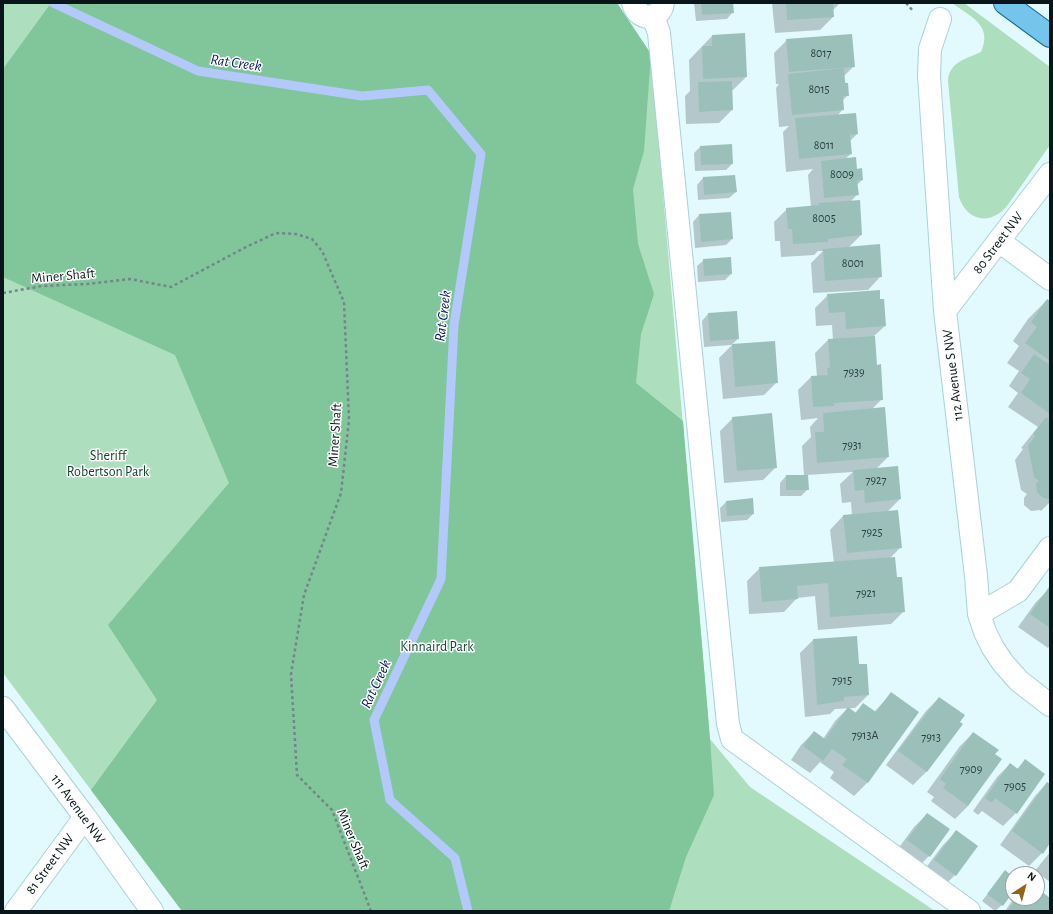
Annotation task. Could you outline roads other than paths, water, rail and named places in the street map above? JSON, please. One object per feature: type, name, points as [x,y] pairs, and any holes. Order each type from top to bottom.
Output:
[{"type":"main road","points":[[1005,3],[1050,36]]},
{"type":"street","points":[[633,3],[635,9],[642,16],[658,10],[659,33],[728,724],[732,739],[969,911]]},
{"type":"street","name":"112 Avenue S NW","points":[[940,19],[930,49],[929,76],[945,311],[976,576],[979,614],[985,632],[1003,663],[1019,681],[1050,705]]},
{"type":"street","name":"80 Street NW","points":[[945,311],[1050,174]]},
{"type":"street","points":[[999,241],[1050,279]]},
{"type":"street","points":[[979,614],[1018,591],[1050,548]]},
{"type":"street","name":"111 Avenue NW","points":[[3,708],[152,911]]},
{"type":"street","name":"81 Street NW","points":[[16,911],[84,817]]},
{"type":"waterway","name":"Rat Creek","points":[[53,3],[198,71],[362,96],[428,90],[481,154],[454,325],[441,579],[374,720],[390,800],[455,858],[468,911]]},
{"type":"park label","name":"Sheriff Robertson Park","points":[[108,464]]},
{"type":"park label","name":"Kinnaird Park","points":[[437,647]]}]
